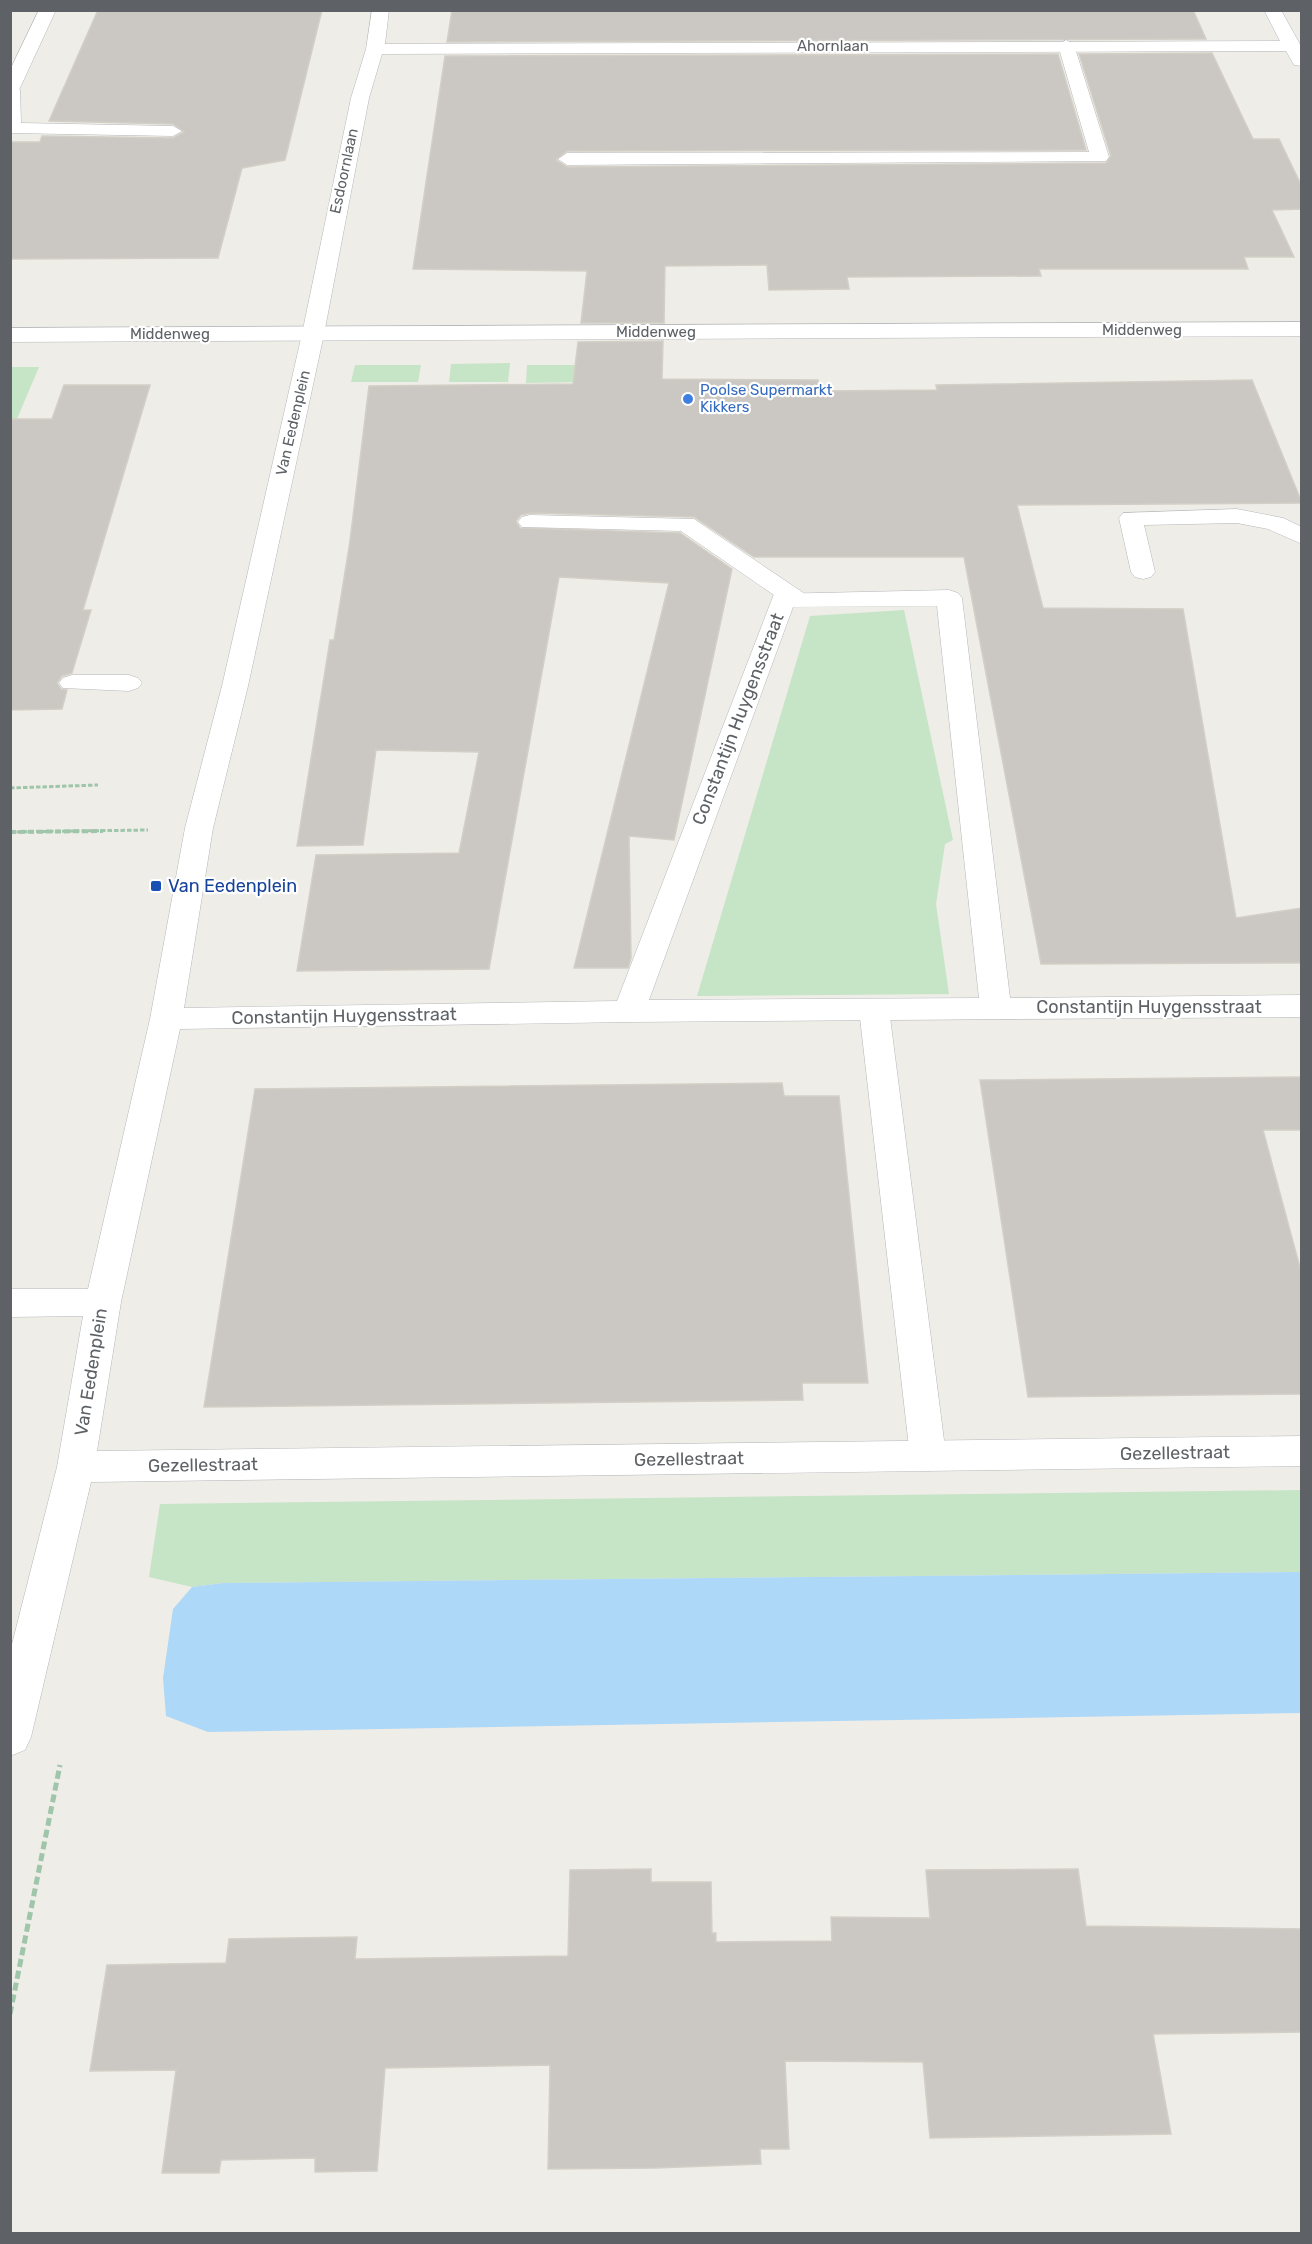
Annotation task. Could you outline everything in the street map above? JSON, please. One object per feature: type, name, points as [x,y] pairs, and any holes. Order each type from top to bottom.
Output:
[{"type":"street","points":[[11,90],[48,10]]},
{"type":"street","name":"Esdoornlaan","points":[[313,333],[315,312],[338,200],[360,98],[375,48],[381,10]]},
{"type":"street","points":[[1272,10],[1302,64]]},
{"type":"street","name":"Ahornlaan","points":[[375,48],[1292,46]]},
{"type":"street","name":"Middenweg","points":[[10,335],[1302,329]]},
{"type":"street","name":"Van Eedenplein","points":[[10,1737],[76,1467],[103,1302],[166,1019],[199,828],[235,686],[313,333]]},
{"type":"street","name":"Constantijn Huygensstraat","points":[[629,1011],[783,599],[949,598],[996,1008]]},
{"type":"street","name":"Constantijn Huygensstraat","points":[[166,1019],[629,1011],[1302,1006]]},
{"type":"street","points":[[10,1303],[103,1302]]},
{"type":"street","name":"Gezellestraat","points":[[76,1467],[1302,1451]]},
{"type":"lane","points":[[567,159],[1100,157],[1066,45]]},
{"type":"lane","points":[[11,90],[12,128],[173,130]]},
{"type":"lane","points":[[1143,572],[1131,518],[1237,516],[1275,523],[1302,537]]},
{"type":"lane","points":[[530,522],[686,524],[796,599]]},
{"type":"lane","points":[[72,683],[129,683]]},
{"type":"lane","points":[[874,1009],[928,1456]]},
{"type":"path","points":[[10,788],[98,785]]},
{"type":"path","points":[[10,832],[199,828]]},
{"type":"green space","points":[[510,363],[508,382],[449,382],[451,364]]},
{"type":"green space","points":[[355,365],[421,365],[418,382],[351,382]]},
{"type":"green space","points":[[527,365],[581,365],[581,382],[526,383]]},
{"type":"green space","points":[[11,367],[39,367],[11,433]]},
{"type":"green space","points":[[904,610],[953,840],[945,844],[936,904],[949,994],[697,996],[810,616]]},
{"type":"green space","points":[[1301,1490],[1301,1572],[223,1583],[192,1587],[149,1577],[160,1504]]},
{"type":"water","points":[[1301,1572],[1301,1713],[208,1732],[166,1716],[163,1678],[173,1609],[192,1587],[223,1583]]},
{"type":"building","points":[[98,10],[322,10],[285,160],[242,168],[218,258],[10,259],[10,142],[40,142],[42,136],[173,138],[184,132],[173,124],[49,121]]},
{"type":"building","points":[[452,10],[1193,10],[1206,39],[447,42]]},
{"type":"building","points":[[1212,53],[1253,139],[1279,139],[1302,187],[1302,209],[1272,210],[1294,257],[1244,257],[1248,269],[1039,269],[1041,276],[847,277],[849,289],[769,290],[767,265],[665,266],[664,323],[581,323],[587,271],[413,269],[445,56],[1058,54],[1086,150],[567,151],[556,160],[567,167],[1106,163],[1111,156],[1079,54]]},
{"type":"building","points":[[663,341],[662,379],[818,380],[820,391],[937,390],[936,385],[1252,380],[1302,503],[1017,505],[1043,608],[1183,609],[1236,918],[1302,908],[1302,963],[1041,964],[964,557],[754,557],[694,517],[530,513],[521,515],[516,521],[520,528],[680,533],[732,569],[674,840],[629,836],[631,958],[628,968],[574,968],[669,583],[559,577],[489,969],[297,971],[316,855],[459,853],[479,752],[376,750],[363,845],[297,846],[330,640],[334,640],[350,541],[369,386],[573,384],[578,342]]},
{"type":"building","points":[[64,385],[150,385],[83,610],[91,610],[72,673],[62,676],[57,683],[61,689],[67,690],[62,709],[10,710],[10,419],[52,419]]},
{"type":"building","points":[[1302,1077],[1302,1130],[1263,1130],[1302,1275],[1302,1394],[1028,1397],[980,1080]]},
{"type":"building","points":[[782,1083],[784,1096],[839,1096],[868,1383],[802,1383],[803,1400],[204,1407],[255,1089]]},
{"type":"building","points":[[651,1869],[651,1882],[711,1882],[712,1933],[716,1933],[716,1942],[832,1941],[831,1917],[930,1918],[926,1870],[1078,1869],[1086,1926],[1302,1929],[1302,2032],[1153,2034],[1171,2134],[930,2138],[923,2062],[785,2061],[789,2149],[760,2149],[761,2164],[655,2168],[548,2169],[550,2065],[385,2068],[377,2171],[315,2172],[315,2158],[221,2160],[219,2173],[162,2173],[176,2070],[90,2071],[107,1965],[226,1963],[229,1939],[357,1937],[355,1959],[568,1956],[570,1870]]},
{"type":"place","name":"Poolse Supermarkt Kikkers","points":[[688,399]]},
{"type":"place","name":"Van Eedenplein","points":[[156,886]]}]
